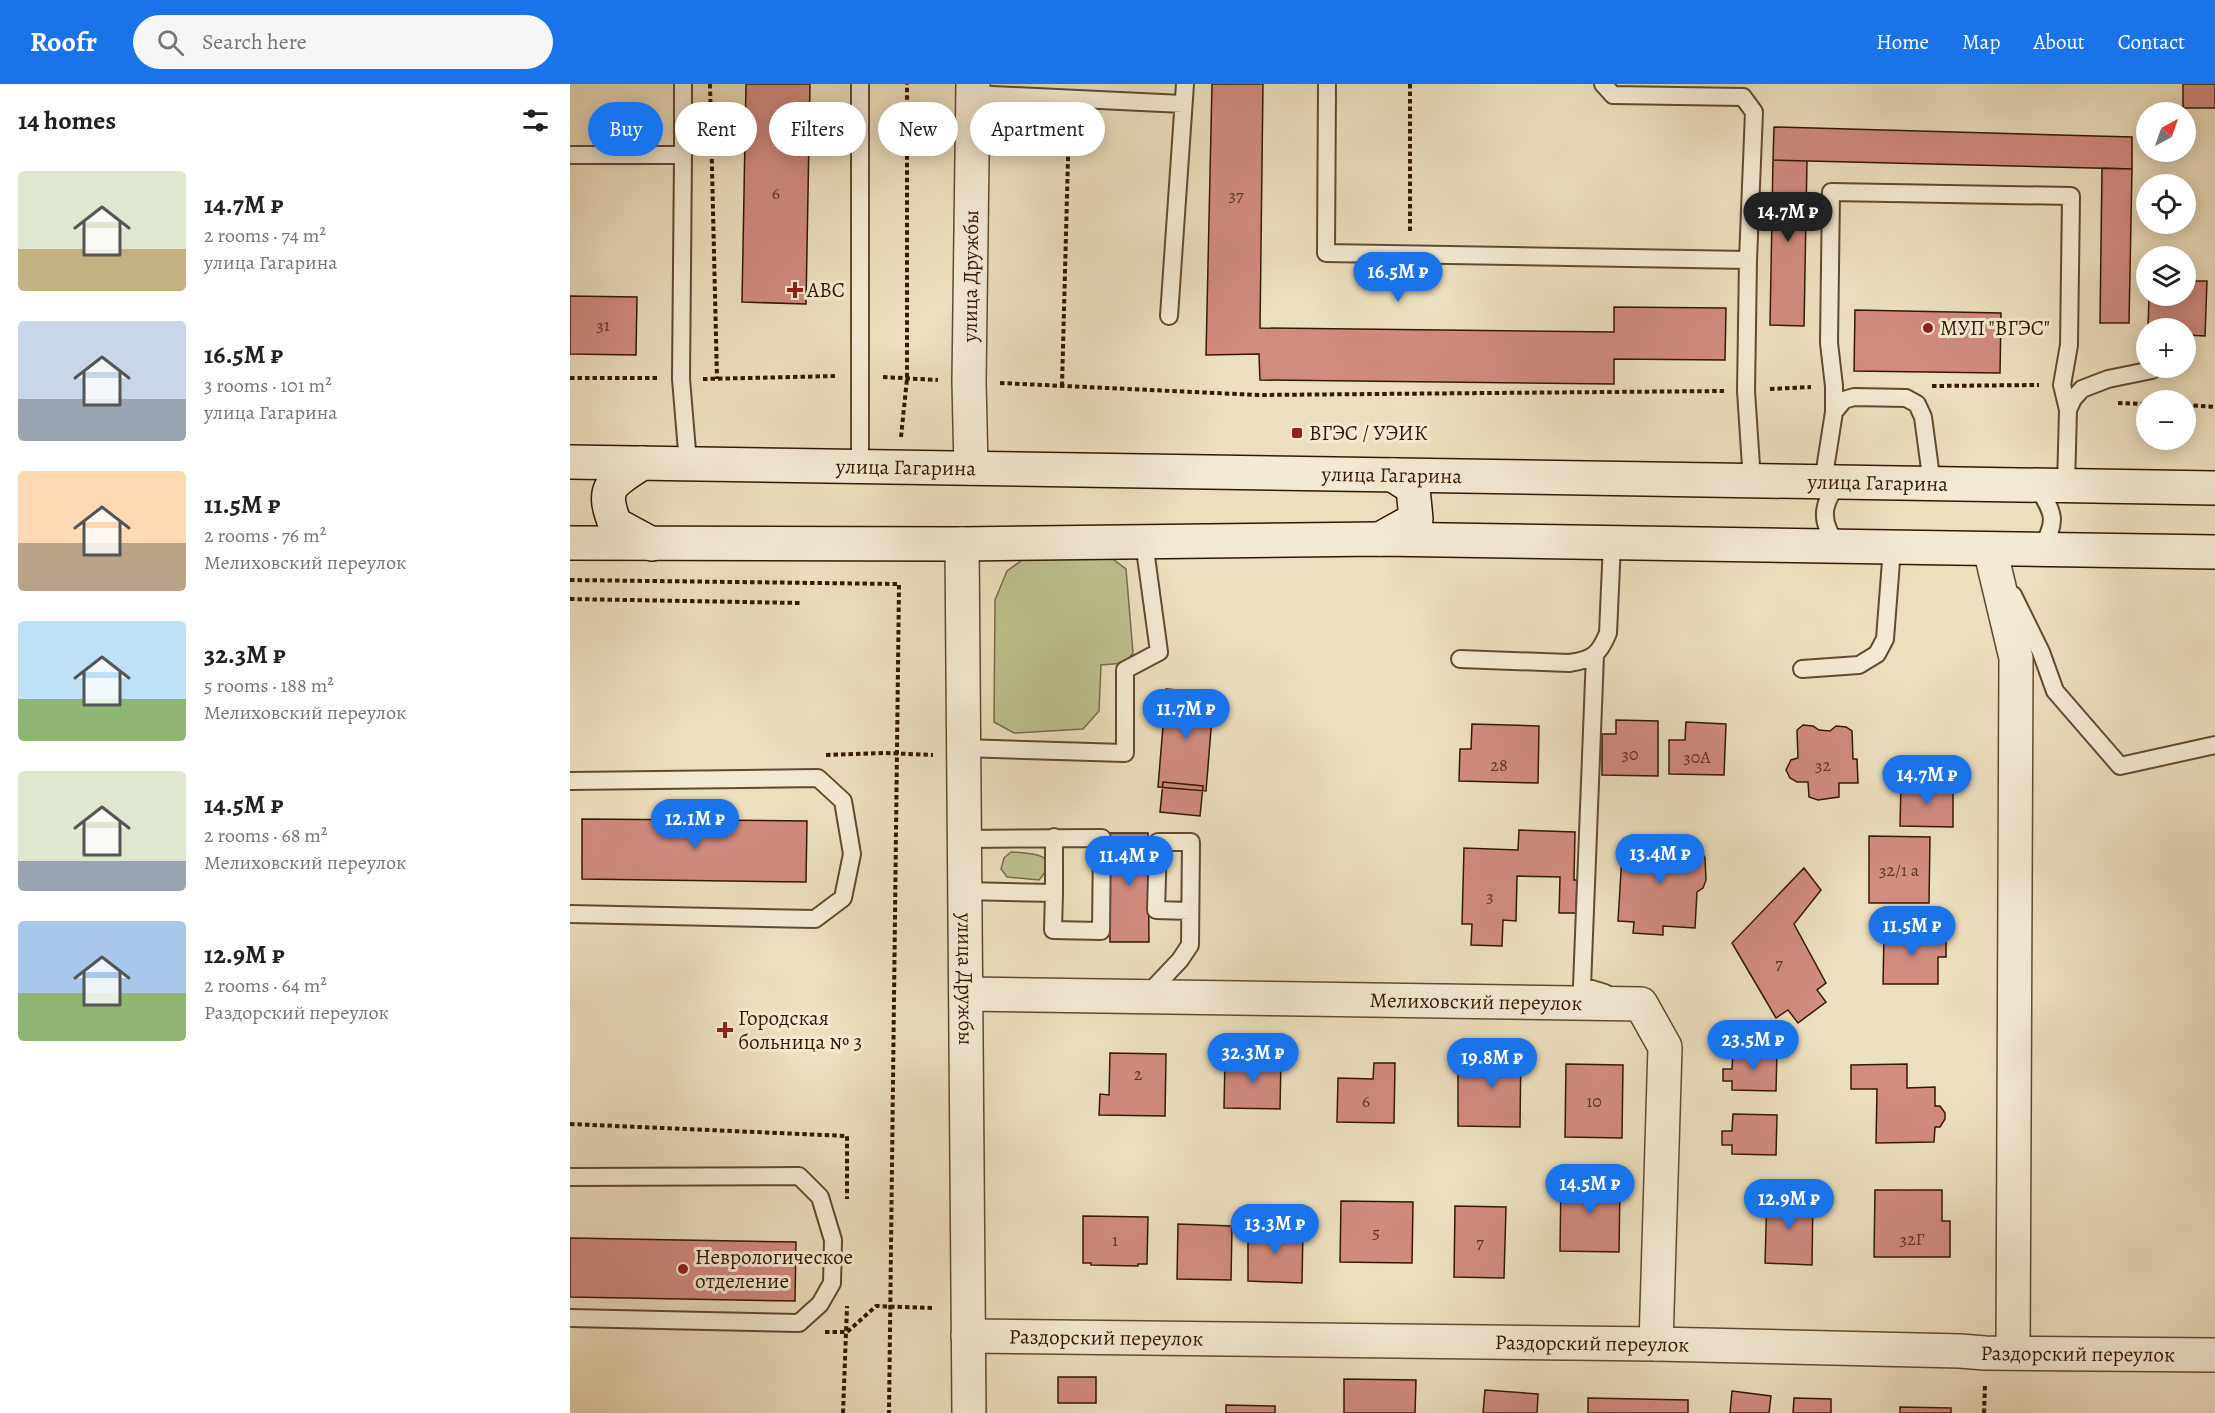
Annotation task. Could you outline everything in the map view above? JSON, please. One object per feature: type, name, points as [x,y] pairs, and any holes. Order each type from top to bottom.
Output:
[{"type":"street","name":"улица Дружбы","points":[[971,468],[969,382],[973,89]]},
{"type":"street","name":"улица Гагарина","points":[[570,462],[2215,488]]},
{"type":"street","points":[[642,463],[614,482],[606,503],[615,524],[653,544]]},
{"type":"street","points":[[1380,539],[1416,519],[1413,488],[1394,475]]},
{"type":"street","points":[[570,543],[962,544],[1380,539],[2215,552]]},
{"type":"street","name":"улица Дружбы","points":[[962,544],[969,1413]]},
{"type":"street","points":[[1990,549],[2016,658],[2013,1353]]},
{"type":"street","name":"Мелиховский переулок","points":[[966,994],[1641,1004]]},
{"type":"street","points":[[1641,1004],[1665,1047],[1656,1344]]},
{"type":"street","name":"Раздорский переулок","points":[[968,1336],[1656,1344],[2013,1353],[2215,1355]]},
{"type":"lane","points":[[683,84],[683,102]]},
{"type":"lane","points":[[860,84],[860,466]]},
{"type":"lane","points":[[1169,316],[1185,84]]},
{"type":"lane","points":[[1328,84],[1326,253],[1748,260]]},
{"type":"lane","points":[[1602,84],[1613,95],[1743,97],[1754,112],[1746,391],[1752,481]]},
{"type":"lane","points":[[973,89],[1069,99],[1184,104]]},
{"type":"lane","points":[[570,155],[675,155]]},
{"type":"lane","points":[[683,156],[681,379],[688,463]]},
{"type":"lane","points":[[1839,546],[1828,531],[1824,514],[1832,482],[1834,386],[1829,343],[1831,192],[2072,196],[2069,345],[2062,385],[2068,410]]},
{"type":"lane","points":[[2041,549],[2052,531],[2051,486],[2068,410],[2073,399],[2082,389],[2108,379],[2136,373]]},
{"type":"lane","points":[[1833,412],[1844,400],[1854,397],[1906,398],[1917,404],[1923,417],[1932,484]]},
{"type":"lane","points":[[963,752],[1125,753],[1125,670],[1159,652],[1144,542]]},
{"type":"lane","points":[[1460,659],[1569,663],[1585,661],[1595,655],[1604,644],[1608,633],[1612,543]]},
{"type":"lane","points":[[1802,669],[1859,664],[1877,654],[1886,639],[1892,548]]},
{"type":"lane","points":[[1990,549],[2041,652],[2055,691],[2120,766],[2215,745]]},
{"type":"lane","points":[[1595,655],[1582,986],[1641,1004]]},
{"type":"lane","points":[[570,781],[818,778],[843,801],[852,854],[843,898],[815,919],[570,914]]},
{"type":"lane","points":[[964,839],[1054,837],[1102,838],[1101,931],[1053,930],[1054,837]]},
{"type":"lane","points":[[964,891],[1054,892]]},
{"type":"lane","points":[[1146,997],[1180,960],[1190,945],[1190,911]]},
{"type":"lane","points":[[570,1177],[799,1176],[820,1197],[832,1240],[832,1283],[820,1304],[799,1323],[570,1318]]},
{"type":"path","points":[[710,84],[717,378]]},
{"type":"path","points":[[907,84],[907,379]]},
{"type":"path","points":[[1410,84],[1410,254]]},
{"type":"path","points":[[1062,386],[1069,99]]},
{"type":"path","points":[[570,378],[860,376],[1258,395],[1746,391],[1834,386]]},
{"type":"path","points":[[1925,386],[2062,385]]},
{"type":"path","points":[[2082,389],[2115,403],[2136,404]]},
{"type":"path","points":[[2196,406],[2215,407]]},
{"type":"path","points":[[570,599],[800,603]]},
{"type":"path","points":[[885,753],[963,752]]},
{"type":"path","points":[[876,1306],[933,1308]]},
{"type":"green space","points":[[1106,554],[1126,569],[1133,653],[1125,663],[1101,665],[1099,711],[1083,729],[1014,733],[994,722],[995,600],[1007,571],[1029,555]]},
{"type":"green space","points":[[1011,852],[1035,854],[1046,860],[1045,871],[1039,880],[1007,877],[1001,869],[1004,858]]},
{"type":"building","points":[[746,84],[810,84],[810,102],[769,102],[769,156],[809,156],[806,304],[742,302],[745,156],[757,156],[757,102],[746,102]]},
{"type":"building","points":[[1212,84],[1263,84],[1260,328],[1614,332],[1614,307],[1726,308],[1725,360],[1614,359],[1614,384],[1260,380],[1259,354],[1206,355]]},
{"type":"building","points":[[2183,84],[2215,84],[2215,108],[2196,108],[2196,102],[2183,102]]},
{"type":"building","points":[[1774,127],[2132,137],[2132,169],[1773,160]]},
{"type":"building","points":[[1773,160],[1807,161],[1804,326],[1770,325]]},
{"type":"building","points":[[2102,168],[2132,169],[2129,323],[2100,323]]},
{"type":"building","points":[[2196,281],[2207,281],[2205,336],[2196,336],[2196,318],[2148,318],[2149,306],[2196,306]]},
{"type":"building","points":[[570,296],[637,297],[636,355],[570,354]]},
{"type":"building","name":"МУП \"ВГЭС\"","points":[[1855,310],[2001,313],[2000,373],[1854,371]]},
{"type":"building","points":[[1166,689],[1214,693],[1206,791],[1158,787]]},
{"type":"building","points":[[1616,720],[1658,721],[1658,776],[1602,775],[1602,734],[1616,734]]},
{"type":"building","points":[[1686,722],[1726,724],[1724,775],[1669,774],[1669,740],[1685,740]]},
{"type":"building","points":[[1472,724],[1539,726],[1538,783],[1459,781],[1460,749],[1471,749]]},
{"type":"building","points":[[1803,725],[1830,731],[1836,726],[1846,727],[1852,731],[1853,759],[1857,759],[1858,783],[1839,783],[1839,797],[1818,800],[1809,797],[1808,782],[1797,782],[1790,778],[1786,770],[1791,760],[1798,758],[1797,730]]},
{"type":"building","points":[[1163,782],[1203,786],[1200,816],[1160,812]]},
{"type":"building","points":[[1901,784],[1953,785],[1953,827],[1900,826]]},
{"type":"building","points":[[582,819],[807,821],[806,882],[582,879]]},
{"type":"building","points":[[1519,830],[1575,832],[1576,913],[1559,913],[1560,877],[1517,876],[1516,921],[1503,920],[1502,946],[1471,945],[1472,924],[1462,924],[1464,848],[1518,850]]},
{"type":"building","points":[[1109,833],[1148,833],[1149,942],[1110,942]]},
{"type":"building","points":[[1869,836],[1930,837],[1929,903],[1869,903]]},
{"type":"building","points":[[1623,839],[1694,843],[1701,850],[1705,858],[1706,880],[1703,888],[1697,892],[1695,928],[1663,926],[1663,935],[1633,933],[1634,922],[1618,921]]},
{"type":"building","points":[[1804,868],[1821,890],[1794,924],[1826,983],[1817,990],[1826,1002],[1798,1023],[1788,1010],[1776,1018],[1732,943]]},
{"type":"building","points":[[1890,929],[1923,929],[1923,935],[1946,935],[1946,957],[1938,957],[1938,984],[1883,984],[1884,934],[1889,934]]},
{"type":"building","points":[[1487,1042],[1521,1043],[1520,1127],[1458,1126],[1458,1067],[1487,1068]]},
{"type":"building","points":[[1733,1051],[1777,1051],[1776,1091],[1732,1090],[1732,1081],[1723,1081],[1723,1069],[1732,1069]]},
{"type":"building","points":[[1110,1053],[1166,1054],[1165,1116],[1099,1115],[1100,1094],[1109,1095]]},
{"type":"building","points":[[1225,1058],[1281,1059],[1280,1109],[1224,1108]]},
{"type":"building","points":[[1374,1063],[1395,1063],[1394,1123],[1337,1122],[1338,1078],[1373,1079]]},
{"type":"building","points":[[1566,1064],[1623,1065],[1622,1138],[1565,1137]]},
{"type":"building","points":[[1907,1064],[1907,1088],[1935,1087],[1935,1106],[1940,1106],[1945,1113],[1945,1119],[1940,1127],[1935,1127],[1934,1142],[1876,1143],[1877,1089],[1851,1089],[1851,1065]]},
{"type":"building","points":[[1733,1114],[1777,1115],[1776,1155],[1732,1154],[1732,1145],[1722,1145],[1722,1131],[1732,1131]]},
{"type":"building","points":[[1561,1178],[1620,1179],[1619,1252],[1560,1251]]},
{"type":"building","points":[[1875,1190],[1942,1190],[1942,1221],[1950,1221],[1950,1257],[1874,1257]]},
{"type":"building","points":[[1767,1194],[1813,1196],[1812,1265],[1765,1263]]},
{"type":"building","points":[[1341,1201],[1413,1202],[1412,1263],[1340,1262]]},
{"type":"building","points":[[1455,1206],[1506,1207],[1504,1278],[1454,1277]]},
{"type":"building","points":[[1083,1216],[1148,1217],[1147,1264],[1138,1264],[1138,1266],[1083,1263]]},
{"type":"building","points":[[1178,1224],[1232,1226],[1231,1280],[1177,1279]]},
{"type":"building","points":[[1248,1228],[1303,1228],[1302,1283],[1248,1281]]},
{"type":"building","name":"Неврологическое отделение","points":[[570,1238],[796,1242],[795,1301],[570,1297]]},
{"type":"building","points":[[1058,1377],[1096,1377],[1096,1403],[1058,1403]]},
{"type":"building","points":[[1344,1379],[1416,1380],[1415,1413],[1344,1413]]},
{"type":"building","points":[[1485,1390],[1538,1394],[1537,1413],[1483,1413]]},
{"type":"building","points":[[1732,1391],[1771,1396],[1769,1413],[1730,1413]]},
{"type":"building","points":[[1588,1398],[1688,1400],[1688,1413],[1588,1413]]},
{"type":"building","points":[[1794,1398],[1831,1399],[1831,1413],[1793,1413]]},
{"type":"building","points":[[1226,1405],[1275,1406],[1275,1413],[1226,1413]]},
{"type":"building","points":[[1900,1407],[1951,1408],[1951,1413],[1900,1413]]},
{"type":"place","name":"ABC","points":[[795,290]]},
{"type":"place","name":"МУП \"ВГЭС\"","points":[[1928,328]]},
{"type":"place","name":"ВГЭС / УЭИК","points":[[1297,433]]},
{"type":"place","name":"Городская больница № 3","points":[[725,1030]]},
{"type":"place","name":"Неврологическое отделение","points":[[683,1269]]}]
